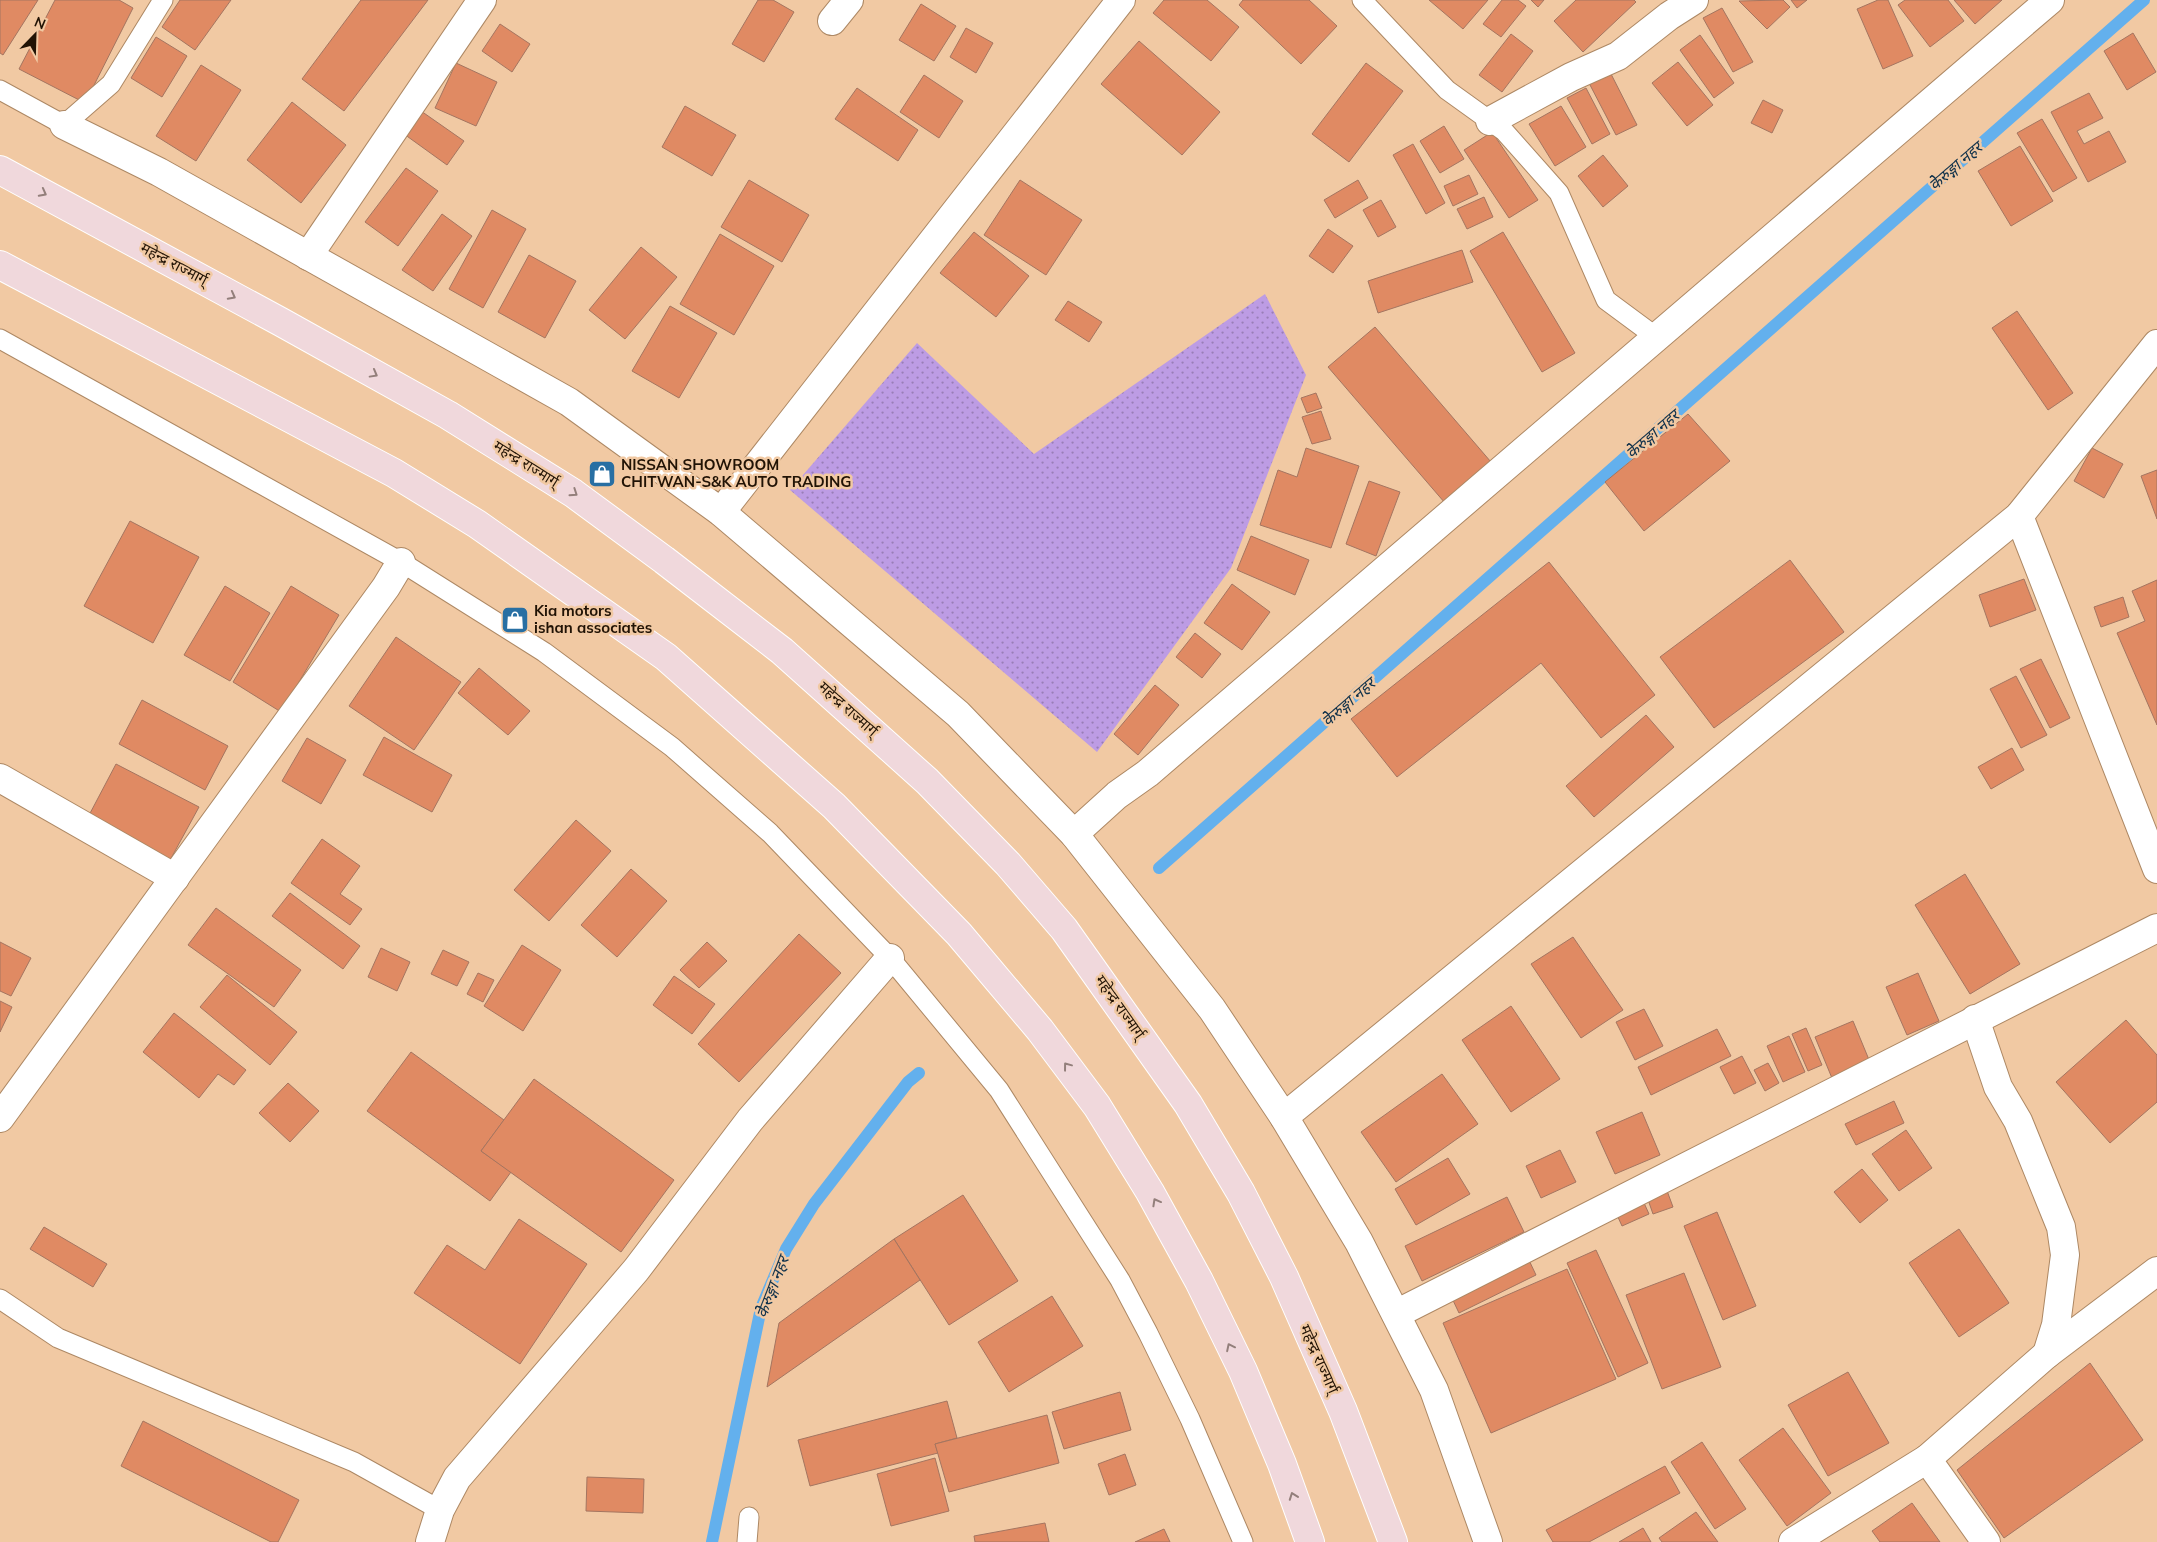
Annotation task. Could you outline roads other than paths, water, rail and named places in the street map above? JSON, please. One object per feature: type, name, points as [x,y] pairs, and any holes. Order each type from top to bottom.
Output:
[{"type":"highway","name":"महेन्द्र राज्मार्ग्","points":[[0,170],[440,410],[573,493],[782,651],[927,781],[1008,864],[1064,929],[1188,1104],[1241,1193],[1284,1277],[1343,1411],[1393,1542]]},
{"type":"highway","points":[[0,265],[394,473],[477,524],[666,657],[834,806],[959,934],[1040,1030],[1097,1106],[1150,1192],[1203,1290],[1282,1464],[1310,1542]]},
{"type":"street","points":[[308,256],[482,0]]},
{"type":"street","points":[[832,21],[848,0]]},
{"type":"street","points":[[721,512],[1120,0]]},
{"type":"street","points":[[1490,121],[1563,81],[1618,56],[1669,16],[1694,0]]},
{"type":"street","points":[[1074,834],[1117,795],[1148,773],[2050,0]]},
{"type":"street","points":[[64,125],[159,172],[570,402],[721,512],[958,714],[1074,834],[1212,1009],[1284,1116],[1359,1242],[1434,1390],[1488,1542]]},
{"type":"street","points":[[1284,1116],[2018,516],[2157,344]]},
{"type":"street","points":[[2018,516],[2157,869]]},
{"type":"street","points":[[0,1118],[386,587],[401,562]]},
{"type":"street","points":[[0,778],[175,878]]},
{"type":"street","points":[[1396,1314],[2157,928]]},
{"type":"street","points":[[430,1542],[440,1510],[457,1478],[636,1270],[750,1120],[890,958]]},
{"type":"street","points":[[1975,1019],[1998,1087],[2018,1121],[2061,1227],[2065,1255],[2056,1326],[2047,1354]]},
{"type":"street","points":[[1793,1542],[1927,1459],[2047,1354],[2157,1271]]},
{"type":"street","points":[[1927,1459],[1986,1542]]},
{"type":"lane","points":[[0,90],[64,125],[111,84],[163,0]]},
{"type":"lane","points":[[1362,0],[1447,90],[1504,131],[1559,193],[1606,300],[1656,337]]},
{"type":"lane","points":[[0,339],[401,562],[544,652],[672,748],[770,833],[890,958],[999,1090],[1120,1280],[1190,1419],[1243,1542]]},
{"type":"lane","points":[[0,1299],[58,1338],[354,1462],[440,1510]]},
{"type":"lane","points":[[747,1542],[749,1517]]},
{"type":"waterway","name":"केेरुङ्गा नहर","points":[[1159,868],[2144,0]]},
{"type":"waterway","name":"केेरुङ्गा नहर","points":[[712,1542],[761,1308],[786,1249],[814,1204],[908,1082],[919,1073]]},
{"type":"place","name":"NISSAN SHOWROOM CHITWAN-S&K AUTO TRADING","points":[[602,474]]},
{"type":"place","name":"Kia motors ishan associates","points":[[515,620]]}]
